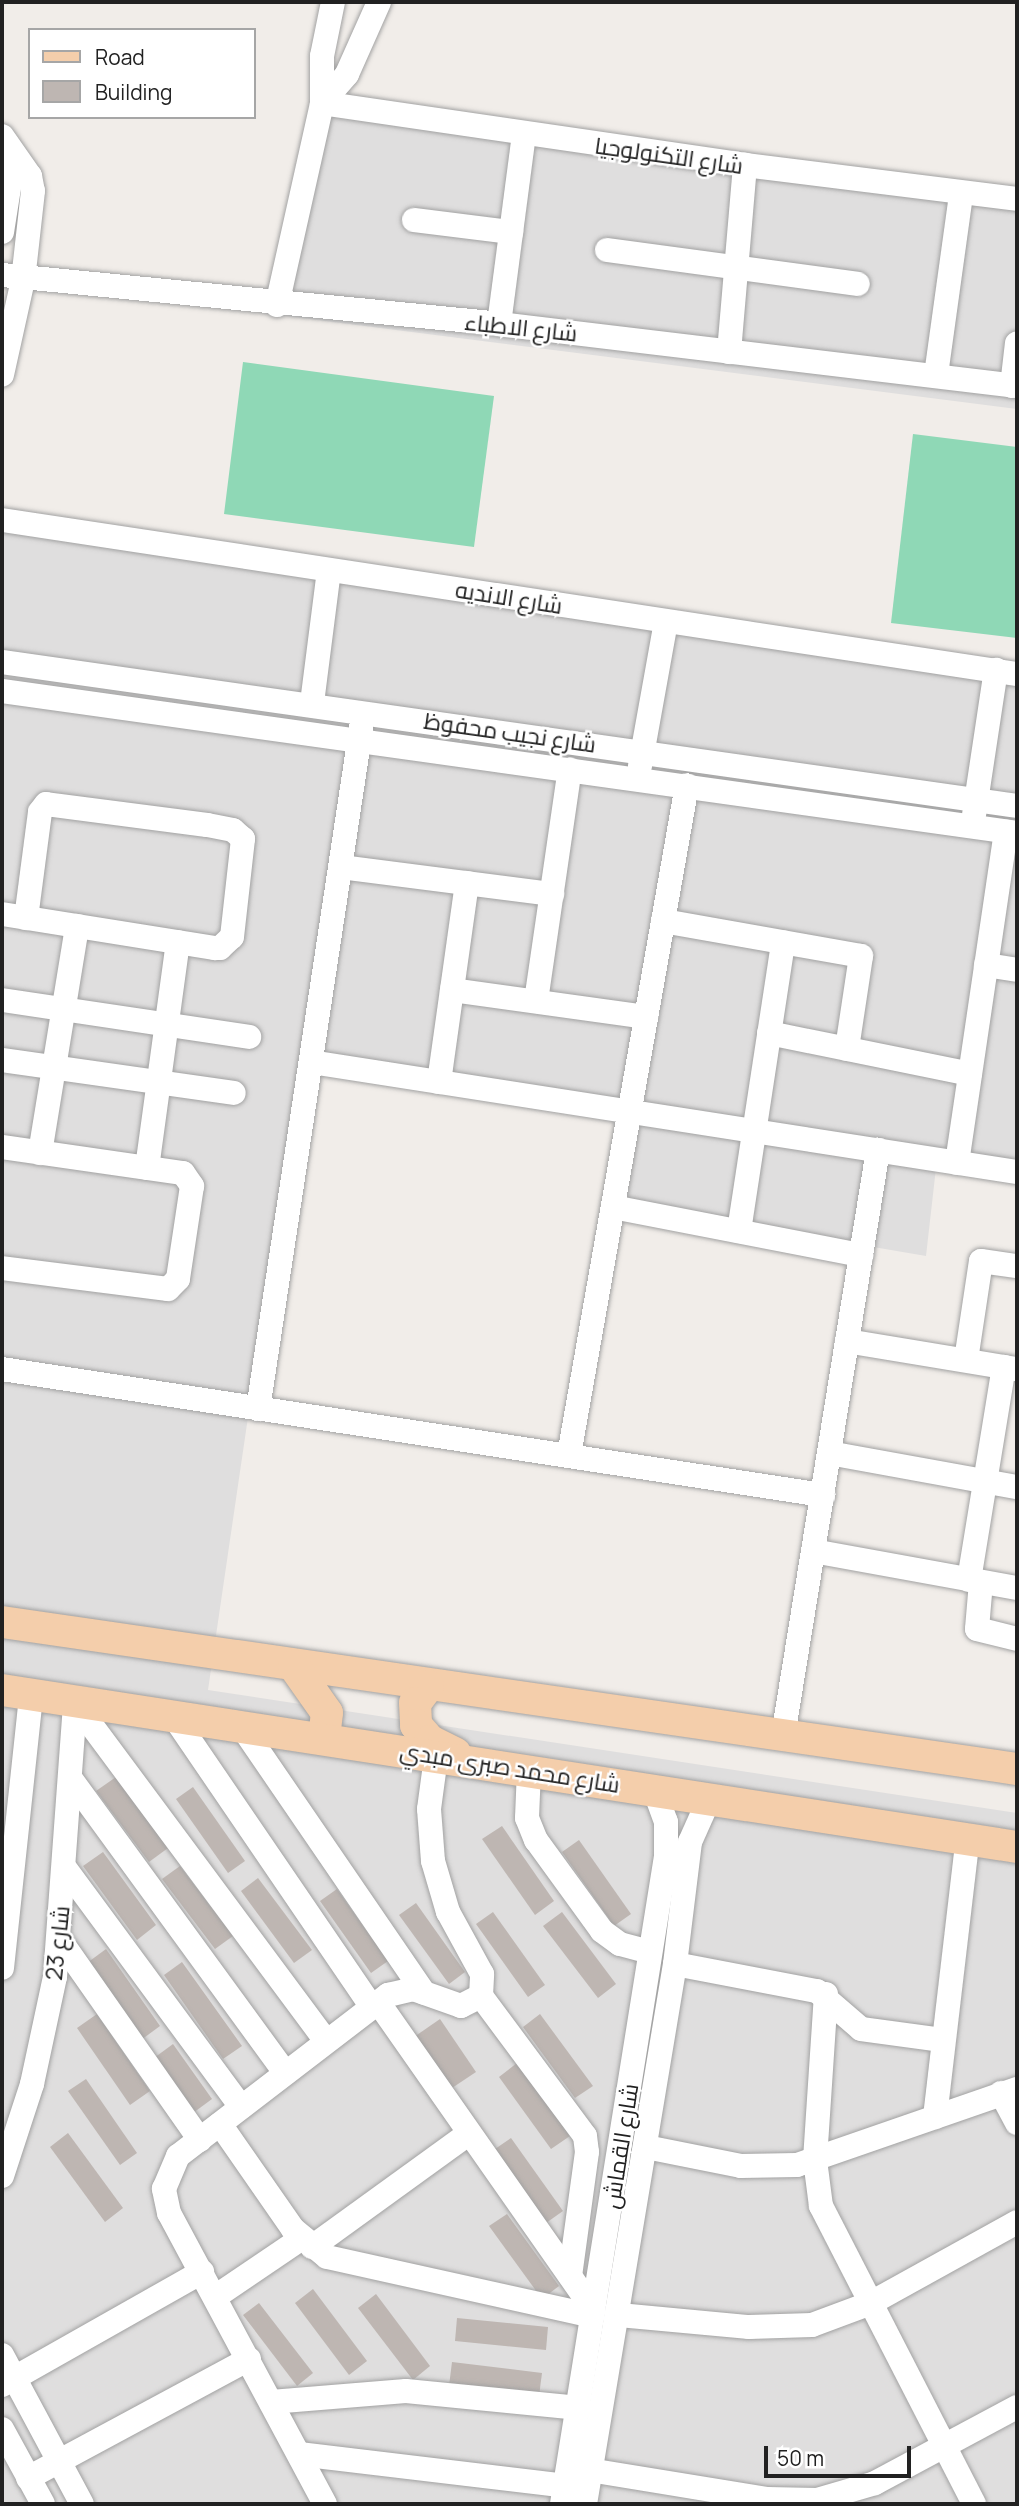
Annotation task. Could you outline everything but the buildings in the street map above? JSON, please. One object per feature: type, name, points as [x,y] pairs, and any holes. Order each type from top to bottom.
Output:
[{"type":"main road","points":[[2,1622],[428,1686],[1017,1769]]},
{"type":"main road","points":[[294,1666],[327,1713],[324,1739]]},
{"type":"main road","points":[[428,1686],[415,1703],[416,1725],[430,1741],[475,1762]]},
{"type":"main road","name":"شارع محمد صبرى مبدي","points":[[17,1693],[710,1797],[1017,1847]]},
{"type":"street","points":[[277,304],[322,103],[321,56],[333,2]]},
{"type":"street","points":[[322,103],[347,74],[379,2]]},
{"type":"street","name":"شارع التكنولوجيا","points":[[322,103],[745,165],[1017,199]]},
{"type":"street","points":[[499,324],[524,134]]},
{"type":"street","points":[[2,232],[8,146]]},
{"type":"street","points":[[2,375],[12,278],[32,183],[8,146]]},
{"type":"street","points":[[729,352],[745,165]]},
{"type":"street","points":[[936,374],[961,194]]},
{"type":"street","points":[[414,220],[511,233]]},
{"type":"street","points":[[607,250],[858,284]]},
{"type":"street","name":"شارع الاطباء","points":[[12,278],[499,324],[936,374],[1015,386]]},
{"type":"street","points":[[1015,386],[1017,343]]},
{"type":"street","name":"شارع الانديه","points":[[2,520],[1007,672]]},
{"type":"street","points":[[312,703],[328,570]]},
{"type":"street","points":[[638,778],[666,622]]},
{"type":"street","name":"شارع نجيب محفوظ","points":[[2,662],[312,703],[1017,806]]},
{"type":"street","points":[[972,827],[1007,672]]},
{"type":"street","name":"شارع نجيب محفوظ","points":[[2,691],[360,738],[1012,832]]},
{"type":"street","points":[[258,1409],[364,711]]},
{"type":"street","points":[[536,1002],[570,769]]},
{"type":"street","points":[[569,1455],[687,785]]},
{"type":"street","points":[[46,804],[237,832],[244,848],[232,937],[220,948],[14,916],[40,812],[46,804]]},
{"type":"street","points":[[957,1163],[986,965],[1012,832]]},
{"type":"street","points":[[341,867],[552,894]]},
{"type":"street","points":[[439,1082],[467,883]]},
{"type":"street","points":[[663,921],[861,956],[847,1049]]},
{"type":"street","points":[[40,1153],[77,926]]},
{"type":"street","points":[[739,1231],[783,942]]},
{"type":"street","points":[[147,1168],[178,943]]},
{"type":"street","points":[[986,965],[1017,970]]},
{"type":"street","points":[[452,990],[646,1017]]},
{"type":"street","points":[[2,1000],[249,1037]]},
{"type":"street","points":[[769,1033],[970,1074]]},
{"type":"street","points":[[2,1060],[234,1093]]},
{"type":"street","points":[[311,1062],[1017,1172]]},
{"type":"street","points":[[2,1147],[183,1173],[192,1186],[177,1279],[168,1289],[2,1268]]},
{"type":"street","points":[[783,1737],[878,1150]]},
{"type":"street","points":[[613,1207],[861,1255]]},
{"type":"street","points":[[966,1360],[981,1261],[1017,1266]]},
{"type":"street","points":[[848,1341],[1011,1368],[985,1482],[975,1581],[977,1629],[1017,1639]]},
{"type":"street","points":[[2,1369],[823,1495]]},
{"type":"street","points":[[829,1453],[1017,1488]]},
{"type":"street","points":[[813,1551],[1017,1588]]},
{"type":"street","points":[[2,1968],[17,1693]]},
{"type":"street","points":[[75,1703],[327,2041]]},
{"type":"street","name":"شارع 23","points":[[2,2176],[34,2072],[60,1940],[75,1703]]},
{"type":"street","points":[[174,1717],[594,2313]]},
{"type":"street","points":[[243,1727],[424,1993]]},
{"type":"street","points":[[436,1757],[429,1809],[433,1861],[448,1912],[482,1974],[481,1996],[584,2136],[587,2152],[570,2276]]},
{"type":"street","points":[[529,1770],[527,1818],[536,1840],[602,1931],[620,1944],[650,1952]]},
{"type":"street","points":[[71,1779],[285,2073]]},
{"type":"street","name":"شارع القماش","points":[[585,2504],[572,2482],[579,2408],[667,1839],[654,1789]]},
{"type":"street","name":"شارع القماش","points":[[572,2482],[619,2315],[675,1965],[690,1842],[710,1797]]},
{"type":"street","points":[[935,2116],[968,1838]]},
{"type":"street","points":[[65,1868],[241,2107]]},
{"type":"street","points":[[60,1940],[200,2140]]},
{"type":"street","points":[[675,1965],[826,1994],[861,2029],[942,2040]]},
{"type":"street","points":[[325,2504],[169,2213],[164,2189],[171,2166],[241,2107],[375,2004],[404,1988],[461,2006],[481,1996]]},
{"type":"street","points":[[826,1994],[815,2160],[825,2217],[974,2504]]},
{"type":"street","points":[[646,2147],[759,2168],[815,2160],[1009,2091],[1017,2123]]},
{"type":"street","points":[[220,2124],[307,2243],[344,2263],[594,2313]]},
{"type":"street","points":[[215,2297],[307,2243],[468,2134]]},
{"type":"street","points":[[619,2315],[780,2328],[812,2325],[871,2303],[1017,2222]]},
{"type":"street","points":[[7,2382],[202,2272]]},
{"type":"street","points":[[2,2355],[7,2382],[82,2504]]},
{"type":"street","points":[[2,2429],[33,2495],[58,2462],[249,2359]]},
{"type":"street","points":[[271,2402],[406,2391],[579,2408]]},
{"type":"street","points":[[299,2454],[572,2482],[818,2502],[865,2487],[1017,2407]]},
{"type":"shaded area","points":[[324,113],[1017,207],[1017,409],[278,315]]},
{"type":"shaded area","points":[[2,524],[1017,680],[1017,1180],[936,1168],[926,1256],[610,1202],[621,1115],[299,1069],[208,1690],[1017,1813],[1017,2504],[2,2504]]},
{"type":"green space","points":[[243,362],[494,396],[474,547],[224,514]]},
{"type":"green space","points":[[913,434],[1017,447],[1017,638],[891,623]]}]
